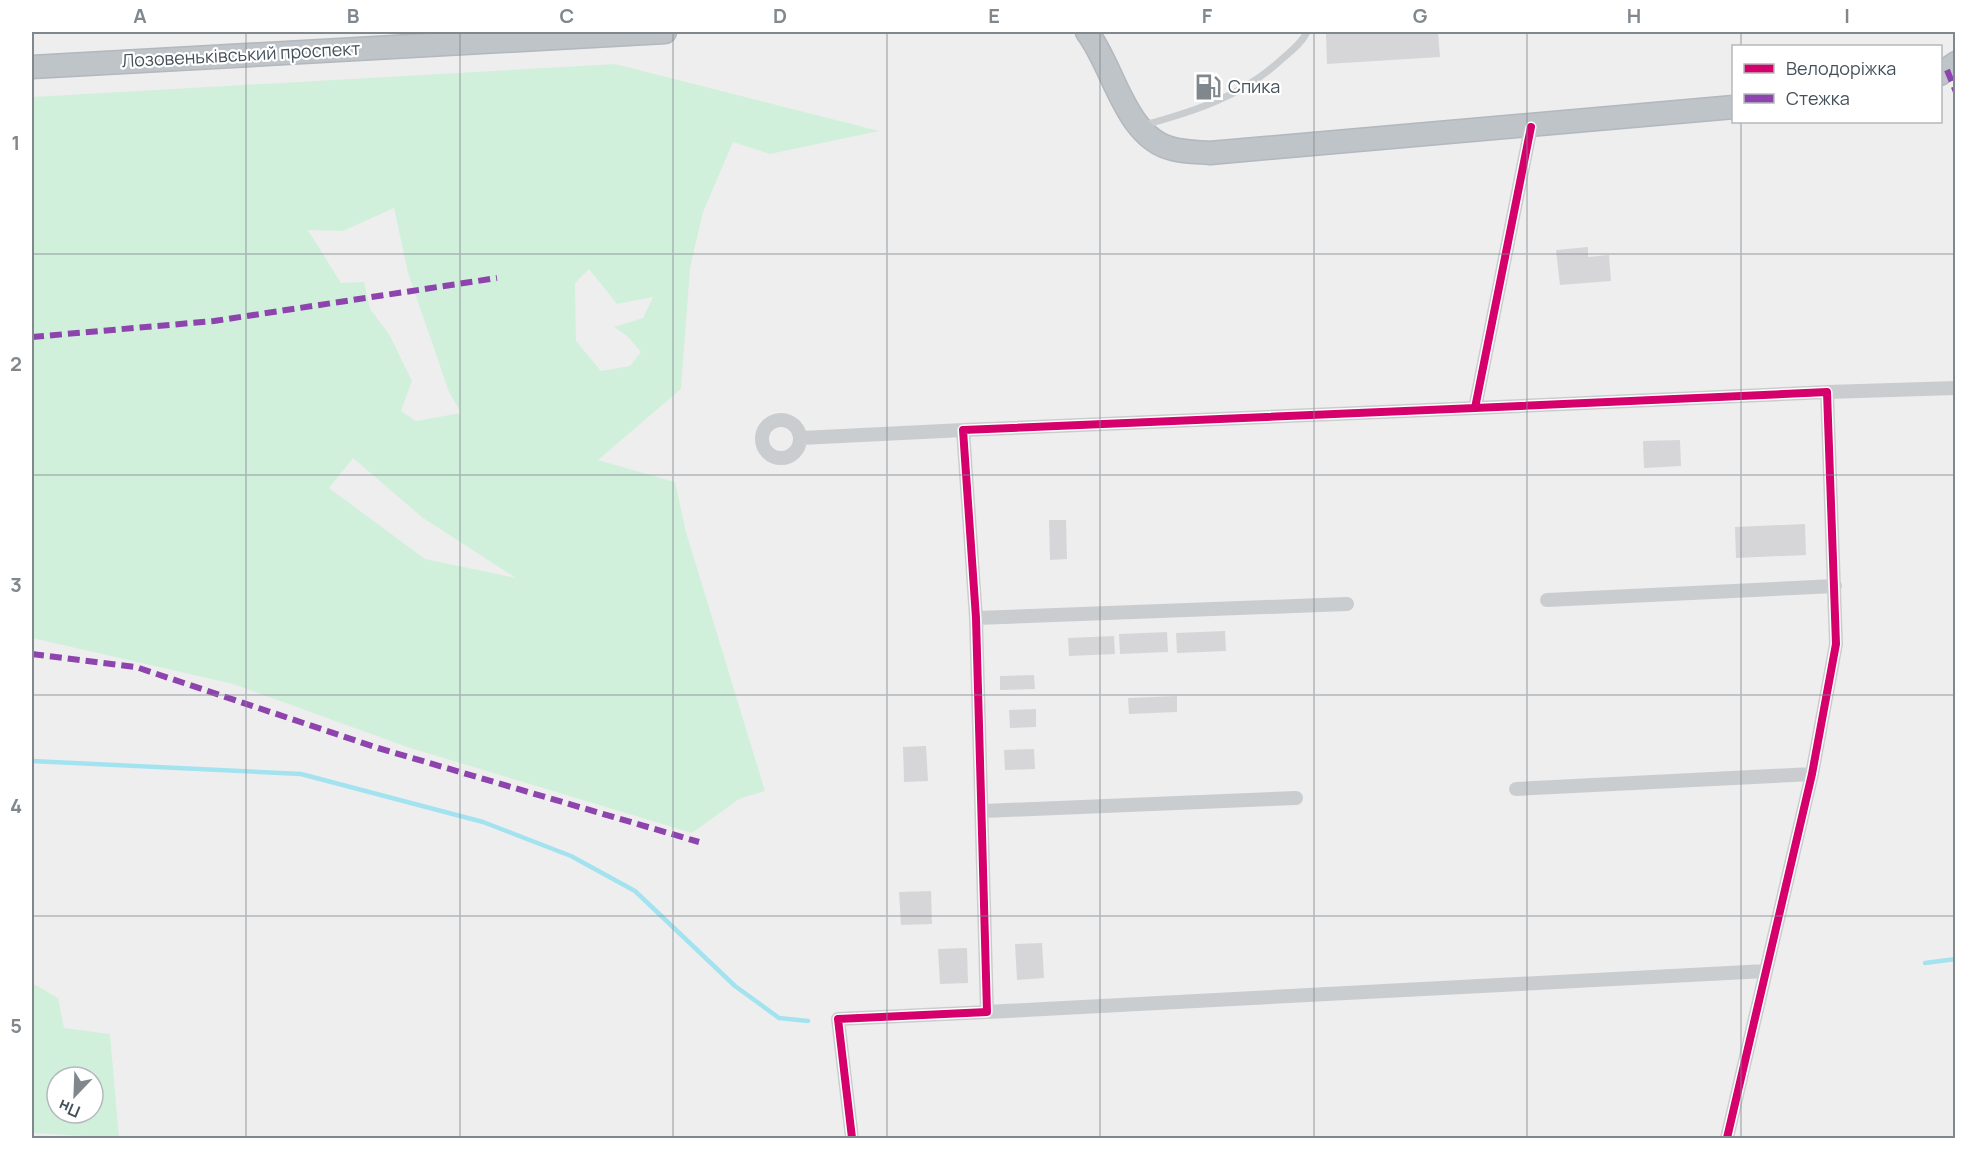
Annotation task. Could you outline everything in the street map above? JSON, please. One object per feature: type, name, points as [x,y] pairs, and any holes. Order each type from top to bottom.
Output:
[{"type":"highway","name":"Лозовеньківський проспект","points":[[32,67],[665,32]]},
{"type":"highway","points":[[1087,32],[1104,56],[1138,127],[1156,142],[1171,149],[1210,153],[1532,127],[1732,107]]},
{"type":"highway","points":[[1942,73],[1956,63]]},
{"type":"street","points":[[1475,408],[1532,127]]},
{"type":"street","points":[[801,438],[1956,388]]},
{"type":"street","points":[[1727,1138],[1812,774],[1836,644],[1827,392]]},
{"type":"street","points":[[963,430],[976,618],[984,811],[987,1012]]},
{"type":"street","points":[[1547,600],[1835,586]]},
{"type":"street","points":[[976,618],[1347,604]]},
{"type":"street","points":[[1516,789],[1812,774]]},
{"type":"street","points":[[984,811],[1296,798]]},
{"type":"street","points":[[852,1138],[838,1019],[1766,971]]},
{"type":"lane","points":[[1138,127],[1197,111],[1235,94],[1262,78],[1296,46],[1306,32]]},
{"type":"green space","points":[[615,64],[879,131],[770,154],[733,142],[703,212],[690,268],[681,389],[598,460],[675,482],[686,532],[765,791],[739,799],[692,833],[407,747],[233,684],[32,638],[32,97]],"holes":[[[394,208],[408,273],[449,392],[461,413],[416,421],[401,411],[412,381],[389,334],[370,309],[364,282],[341,283],[308,230],[343,231]],[[589,269],[617,304],[653,297],[643,318],[614,327],[627,336],[641,352],[630,366],[601,371],[576,341],[575,283]],[[353,458],[423,518],[516,578],[425,559],[329,488]]]},
{"type":"green space","points":[[32,983],[58,998],[64,1028],[110,1034],[119,1138],[32,1133]]},
{"type":"building","points":[[1438,32],[1440,57],[1327,64],[1326,34]]},
{"type":"building","points":[[1588,247],[1588,257],[1609,255],[1611,281],[1560,285],[1556,250]]},
{"type":"building","points":[[1680,440],[1681,466],[1644,468],[1643,441]]},
{"type":"building","points":[[1049,520],[1066,520],[1067,559],[1050,560]]},
{"type":"building","points":[[1805,524],[1806,555],[1736,558],[1735,527]]},
{"type":"building","points":[[1225,631],[1226,651],[1177,653],[1176,633]]},
{"type":"building","points":[[1167,632],[1168,652],[1120,654],[1119,634]]},
{"type":"building","points":[[1114,636],[1115,654],[1069,656],[1068,638]]},
{"type":"building","points":[[1034,675],[1035,689],[1000,690],[1000,676]]},
{"type":"building","points":[[1177,696],[1177,712],[1129,714],[1128,698]]},
{"type":"building","points":[[1036,709],[1036,727],[1010,728],[1009,710]]},
{"type":"building","points":[[926,746],[928,781],[904,782],[903,747]]},
{"type":"building","points":[[1034,749],[1035,769],[1005,770],[1004,750]]},
{"type":"building","points":[[931,891],[932,924],[901,925],[899,892]]},
{"type":"building","points":[[1042,943],[1044,978],[1017,980],[1015,944]]},
{"type":"building","points":[[967,948],[968,983],[940,984],[938,949]]},
{"type":"waterway","points":[[32,761],[301,774],[483,822],[571,856],[635,891],[735,986],[779,1018],[808,1021]]},
{"type":"waterway","points":[[1925,963],[1956,959]]},
{"type":"marked path","points":[[1947,70],[1956,92]]},
{"type":"marked path","points":[[32,337],[214,321],[497,278]]},
{"type":"marked path","points":[[32,654],[136,667],[378,748],[699,842]]},
{"type":"cycle path","points":[[852,1138],[838,1019],[987,1012],[976,618],[963,430],[1475,408],[1531,127]]},
{"type":"cycle path","points":[[1475,408],[1827,392],[1836,644],[1812,774],[1727,1138]]},
{"type":"place","name":"Спика","points":[[1208,87]]}]
